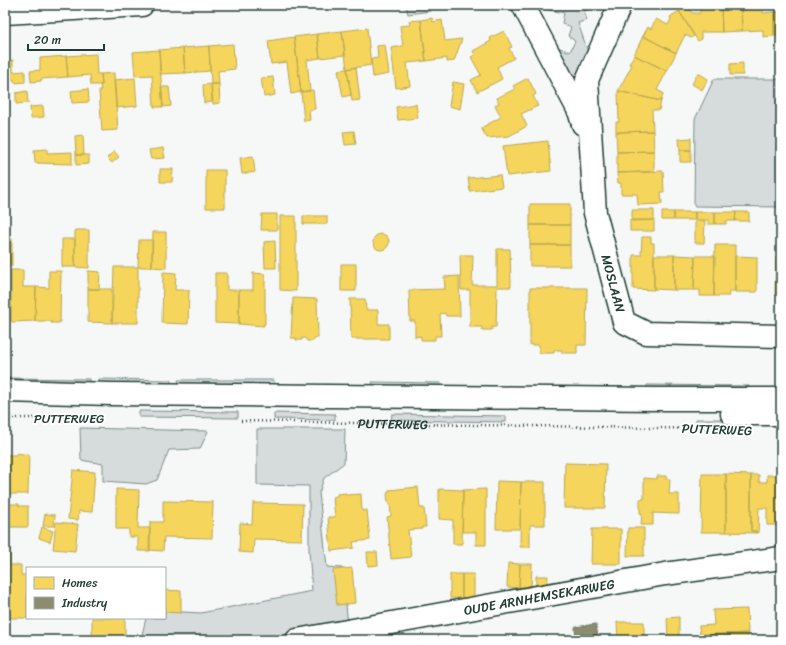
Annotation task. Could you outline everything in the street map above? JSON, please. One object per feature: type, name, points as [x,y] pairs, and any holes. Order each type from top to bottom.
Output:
[{"type":"main road","points":[[5,13],[142,5]]},
{"type":"main road","name":"MOSLAAN","points":[[524,5],[579,110],[591,158]]},
{"type":"main road","name":"MOSLAAN","points":[[620,5],[586,80],[595,213],[624,322],[646,333],[781,336]]},
{"type":"main road","name":"PUTTERWEG","points":[[5,391],[134,394],[643,399],[781,398]]},
{"type":"main road","name":"PUTTERWEG","points":[[5,406],[781,414]]},
{"type":"main road","name":"OUDE ARNHEMSEKARWEG","points":[[297,640],[665,574],[781,558]]},
{"type":"path","name":"PUTTERWEG","points":[[5,418],[50,418]]},
{"type":"path","name":"PUTTERWEG","points":[[235,421],[721,429]]},
{"type":"shaded area","points":[[406,5],[433,5],[431,11],[408,14]]},
{"type":"shaded area","points":[[538,5],[593,5],[594,8],[584,11],[587,20],[578,23],[588,52],[578,80],[571,81],[555,46],[570,52],[575,41],[568,36],[571,27],[562,23],[564,13],[539,8]]},
{"type":"shaded area","points":[[714,79],[781,79],[781,207],[694,206],[695,119]]},
{"type":"shaded area","points":[[5,378],[89,379],[89,384],[5,384]]},
{"type":"shaded area","points":[[98,379],[171,380],[170,385],[99,384]]},
{"type":"shaded area","points":[[178,380],[274,380],[274,386],[179,385]]},
{"type":"shaded area","points":[[372,382],[441,383],[440,388],[375,388]]},
{"type":"shaded area","points":[[647,385],[749,386],[749,392],[647,390]]},
{"type":"shaded area","points":[[139,411],[238,412],[238,418],[139,417]]},
{"type":"shaded area","points":[[274,413],[335,414],[335,420],[274,419]]},
{"type":"shaded area","points":[[392,414],[506,416],[506,422],[391,420]]},
{"type":"shaded area","points":[[696,419],[748,419],[749,424],[696,424]]},
{"type":"shaded area","points":[[80,428],[208,431],[200,449],[169,450],[157,480],[146,484],[103,481],[103,464],[81,460]]},
{"type":"shaded area","points":[[257,429],[345,429],[344,463],[324,478],[319,493],[327,567],[342,568],[348,624],[254,640],[138,640],[141,639],[146,619],[166,619],[166,611],[201,613],[312,591],[309,550],[309,486],[257,485]]},
{"type":"building: Homes","points":[[700,5],[721,5],[722,32],[701,32],[701,39],[698,41],[679,11],[688,6],[692,13],[700,13]]},
{"type":"building: Homes","points":[[721,5],[741,5],[742,31],[722,32]]},
{"type":"building: Homes","points":[[741,5],[762,5],[763,13],[774,12],[774,36],[763,37],[763,30],[742,31]]},
{"type":"building: Homes","points":[[679,11],[694,36],[691,38],[685,35],[676,53],[643,36],[648,27],[651,29],[656,19],[668,25],[671,19],[670,17]]},
{"type":"building: Homes","points":[[774,12],[781,12],[781,36],[774,36]]},
{"type":"building: Homes","points":[[432,18],[433,22],[442,20],[445,41],[462,39],[454,61],[447,62],[447,58],[426,61],[421,20]]},
{"type":"building: Homes","points":[[421,20],[426,61],[407,63],[410,86],[396,88],[391,48],[403,46],[400,26],[410,25],[409,21]]},
{"type":"building: Homes","points":[[367,28],[371,65],[347,69],[342,31]]},
{"type":"building: Homes","points":[[342,31],[345,55],[320,58],[317,34]]},
{"type":"building: Homes","points":[[504,31],[512,47],[509,48],[514,58],[497,67],[502,79],[477,92],[471,80],[481,75],[471,57],[475,55],[473,51],[491,41],[490,38]]},
{"type":"building: Homes","points":[[317,34],[320,58],[307,60],[310,91],[301,92],[294,37]]},
{"type":"building: Homes","points":[[643,36],[676,53],[667,71],[634,55]]},
{"type":"building: Homes","points":[[294,37],[301,92],[291,94],[287,62],[271,64],[268,41]]},
{"type":"building: Homes","points":[[233,44],[235,69],[218,71],[219,84],[211,84],[209,46]]},
{"type":"building: Homes","points":[[385,45],[389,74],[373,77],[371,59],[378,58],[377,46]]},
{"type":"building: Homes","points":[[209,46],[210,71],[185,73],[183,48]]},
{"type":"building: Homes","points":[[183,48],[185,73],[160,74],[159,50]]},
{"type":"building: Homes","points":[[159,50],[163,107],[154,107],[152,75],[135,76],[133,52]]},
{"type":"building: Homes","points":[[96,54],[97,74],[101,74],[102,85],[91,85],[90,75],[68,77],[66,56]]},
{"type":"building: Homes","points":[[634,55],[667,71],[657,90],[663,93],[661,101],[618,91],[632,65],[629,64]]},
{"type":"building: Homes","points":[[66,56],[68,77],[41,79],[41,81],[31,82],[30,71],[40,70],[40,58]]},
{"type":"building: Homes","points":[[13,60],[13,72],[25,71],[25,82],[15,83],[14,80],[5,81],[5,61]]},
{"type":"building: Homes","points":[[743,63],[743,75],[730,75],[730,64]]},
{"type":"building: Homes","points":[[356,67],[360,100],[352,101],[347,69]]},
{"type":"building: Homes","points":[[347,69],[351,95],[343,97],[338,70]]},
{"type":"building: Homes","points":[[114,73],[118,130],[102,131],[99,91],[101,91],[100,85],[102,85],[101,74]]},
{"type":"building: Homes","points":[[698,73],[708,79],[702,90],[692,84]]},
{"type":"building: Homes","points":[[273,77],[275,95],[264,97],[261,78]]},
{"type":"building: Homes","points":[[135,78],[137,106],[116,108],[114,80]]},
{"type":"building: Homes","points":[[528,78],[536,94],[533,96],[538,106],[521,114],[527,126],[509,136],[487,138],[481,128],[501,117],[495,105],[499,103],[497,98],[515,89],[513,86]]},
{"type":"building: Homes","points":[[453,82],[464,84],[460,109],[449,106]]},
{"type":"building: Homes","points":[[211,84],[212,102],[204,103],[203,85]]},
{"type":"building: Homes","points":[[211,84],[219,84],[220,103],[213,104]]},
{"type":"building: Homes","points":[[161,87],[169,87],[171,106],[163,107]]},
{"type":"building: Homes","points":[[88,89],[89,102],[72,103],[71,91]]},
{"type":"building: Homes","points":[[313,90],[315,109],[309,110],[310,120],[304,121],[301,92]]},
{"type":"building: Homes","points":[[27,91],[28,103],[16,104],[16,93]]},
{"type":"building: Homes","points":[[618,91],[661,101],[659,110],[652,110],[653,131],[616,132],[616,122],[619,122]]},
{"type":"building: Homes","points":[[416,104],[418,118],[398,120],[396,107]]},
{"type":"building: Homes","points":[[43,106],[44,117],[31,118],[30,107]]},
{"type":"building: Homes","points":[[354,131],[356,144],[345,145],[343,132]]},
{"type":"building: Homes","points":[[653,131],[654,151],[617,152],[616,132]]},
{"type":"building: Homes","points":[[83,135],[84,155],[76,155],[75,136]]},
{"type":"building: Homes","points":[[691,138],[691,150],[680,150],[679,139]]},
{"type":"building: Homes","points":[[548,141],[551,171],[507,176],[503,146]]},
{"type":"building: Homes","points":[[163,148],[165,158],[151,159],[149,150]]},
{"type":"building: Homes","points":[[47,149],[47,153],[72,152],[72,164],[35,163],[34,150]]},
{"type":"building: Homes","points":[[680,150],[691,150],[691,162],[680,162]]},
{"type":"building: Homes","points":[[114,151],[119,157],[112,163],[107,158]]},
{"type":"building: Homes","points":[[654,151],[654,172],[617,173],[617,152]]},
{"type":"building: Homes","points":[[76,155],[89,155],[89,164],[76,165]]},
{"type":"building: Homes","points":[[253,156],[255,172],[242,174],[240,158]]},
{"type":"building: Homes","points":[[160,169],[173,169],[172,182],[160,182]]},
{"type":"building: Homes","points":[[206,170],[225,170],[225,208],[206,208]]},
{"type":"building: Homes","points":[[663,171],[664,192],[661,192],[662,204],[638,205],[637,194],[621,194],[621,183],[618,183],[617,173]]},
{"type":"building: Homes","points":[[500,175],[502,187],[470,191],[468,178]]},
{"type":"building: Homes","points":[[530,204],[570,204],[570,225],[530,225]]},
{"type":"building: Homes","points":[[632,210],[654,210],[654,220],[632,221]]},
{"type":"building: Homes","points":[[662,212],[674,212],[674,220],[662,220]]},
{"type":"building: Homes","points":[[674,212],[695,212],[695,220],[674,220]]},
{"type":"building: Homes","points":[[695,212],[715,212],[715,224],[708,224],[708,220],[695,220]]},
{"type":"building: Homes","points":[[715,212],[736,212],[735,221],[726,221],[726,224],[715,224]]},
{"type":"building: Homes","points":[[736,212],[749,212],[749,221],[735,221]]},
{"type":"building: Homes","points":[[262,214],[277,214],[277,230],[261,230]]},
{"type":"building: Homes","points":[[280,216],[296,216],[296,291],[280,290]]},
{"type":"building: Homes","points":[[303,216],[327,216],[327,224],[303,224]]},
{"type":"building: Homes","points":[[630,220],[654,220],[654,231],[630,231]]},
{"type":"building: Homes","points":[[695,221],[705,221],[704,243],[695,243]]},
{"type":"building: Homes","points":[[530,225],[570,225],[570,245],[530,245]]},
{"type":"building: Homes","points":[[75,230],[89,230],[89,268],[75,267]]},
{"type":"building: Homes","points":[[153,232],[166,232],[166,268],[152,267]]},
{"type":"building: Homes","points":[[378,234],[384,234],[389,239],[387,248],[384,250],[378,250],[373,245],[373,239]]},
{"type":"building: Homes","points":[[642,237],[651,237],[651,243],[654,243],[654,290],[633,289],[633,255],[641,255]]},
{"type":"building: Homes","points":[[5,239],[12,239],[12,266],[5,266]]},
{"type":"building: Homes","points":[[62,239],[75,239],[75,267],[62,267]]},
{"type":"building: Homes","points":[[139,240],[152,240],[152,267],[138,267]]},
{"type":"building: Homes","points":[[275,241],[276,268],[265,268],[264,242]]},
{"type":"building: Homes","points":[[530,245],[570,245],[570,266],[530,266]]},
{"type":"building: Homes","points":[[715,245],[735,245],[735,291],[729,291],[729,296],[714,296]]},
{"type":"building: Homes","points":[[497,249],[510,249],[511,287],[497,287],[496,327],[492,327],[492,330],[482,330],[482,327],[470,327],[470,290],[461,290],[460,255],[473,255],[472,285],[497,285]]},
{"type":"building: Homes","points":[[654,255],[674,255],[674,290],[654,289]]},
{"type":"building: Homes","points":[[674,255],[695,256],[694,290],[674,290]]},
{"type":"building: Homes","points":[[695,256],[715,256],[714,296],[700,296],[700,290],[694,290]]},
{"type":"building: Homes","points":[[735,256],[757,257],[757,292],[735,292]]},
{"type":"building: Homes","points":[[776,257],[781,257],[781,293],[775,293]]},
{"type":"building: Homes","points":[[341,264],[356,264],[356,291],[341,291]]},
{"type":"building: Homes","points":[[114,267],[138,267],[138,323],[112,323]]},
{"type":"building: Homes","points":[[11,270],[23,270],[23,287],[36,287],[35,321],[11,321]]},
{"type":"building: Homes","points":[[49,271],[61,271],[59,323],[51,323],[51,321],[35,321],[36,287],[49,288]]},
{"type":"building: Homes","points":[[88,271],[100,272],[99,289],[88,289]]},
{"type":"building: Homes","points":[[163,272],[176,273],[175,290],[189,290],[188,324],[162,323]]},
{"type":"building: Homes","points":[[215,273],[227,273],[227,290],[239,290],[239,324],[215,323]]},
{"type":"building: Homes","points":[[253,273],[265,274],[264,326],[239,324],[239,290],[253,290]]},
{"type":"building: Homes","points":[[459,276],[460,316],[446,316],[445,313],[440,314],[441,336],[435,336],[435,340],[421,340],[421,336],[415,337],[415,321],[410,321],[409,290],[445,289],[444,277]]},
{"type":"building: Homes","points":[[530,288],[587,288],[586,345],[577,345],[577,353],[562,353],[562,350],[554,350],[554,353],[539,353],[539,345],[530,345]]},
{"type":"building: Homes","points":[[88,289],[112,289],[112,323],[88,322]]},
{"type":"building: Homes","points":[[293,298],[317,299],[318,338],[315,338],[313,341],[307,341],[305,338],[302,338],[302,340],[296,340],[296,338],[291,338]]},
{"type":"building: Homes","points":[[350,299],[365,299],[366,310],[378,310],[378,324],[389,324],[389,339],[351,339]]},
{"type":"building: Homes","points":[[17,453],[29,455],[28,494],[5,494],[5,455],[15,455]]},
{"type":"building: Homes","points":[[565,463],[606,464],[605,508],[564,508]]},
{"type":"building: Homes","points":[[73,470],[95,472],[92,512],[79,511],[78,520],[68,519]]},
{"type":"building: Homes","points":[[702,474],[726,474],[726,532],[701,532]]},
{"type":"building: Homes","points":[[726,474],[751,475],[751,531],[756,531],[756,533],[726,532]]},
{"type":"building: Homes","points":[[751,475],[759,475],[759,482],[767,482],[767,475],[781,475],[781,525],[767,525],[767,508],[759,508],[758,533],[756,533],[756,531],[751,531]]},
{"type":"building: Homes","points":[[657,476],[666,476],[666,479],[670,479],[669,494],[679,494],[679,514],[653,513],[653,525],[641,525],[642,513],[640,513],[640,499],[644,499],[644,478],[657,479]]},
{"type":"building: Homes","points":[[497,481],[521,482],[520,529],[496,529]]},
{"type":"building: Homes","points":[[521,482],[545,482],[545,525],[530,525],[530,547],[520,547]]},
{"type":"building: Homes","points":[[418,487],[420,508],[424,508],[426,527],[422,527],[422,529],[408,530],[411,557],[391,559],[387,517],[391,516],[390,503],[388,502],[387,495],[389,490]]},
{"type":"building: Homes","points":[[116,489],[139,490],[138,528],[150,528],[150,551],[138,551],[138,537],[129,537],[129,529],[116,529]]},
{"type":"building: Homes","points":[[439,489],[463,490],[462,544],[453,544],[453,520],[439,519]]},
{"type":"building: Homes","points":[[486,489],[486,545],[476,545],[476,532],[462,532],[463,490]]},
{"type":"building: Homes","points":[[346,493],[346,495],[361,494],[362,511],[367,510],[370,540],[353,542],[354,548],[331,551],[328,517],[335,517],[333,497],[337,496],[337,494]]},
{"type":"building: Homes","points":[[163,501],[213,502],[212,538],[164,537],[163,551],[149,550],[150,522],[163,522]]},
{"type":"building: Homes","points":[[253,503],[303,504],[302,540],[254,539],[253,553],[239,552],[240,523],[252,524]]},
{"type":"building: Homes","points":[[5,504],[19,504],[19,506],[28,506],[28,527],[5,527]]},
{"type":"building: Homes","points":[[45,514],[55,515],[54,526],[43,526]]},
{"type":"building: Homes","points":[[56,522],[78,524],[75,551],[53,549]]},
{"type":"building: Homes","points":[[42,527],[53,531],[50,542],[39,538]]},
{"type":"building: Homes","points":[[628,528],[644,528],[644,556],[627,556]]},
{"type":"building: Homes","points":[[592,529],[621,529],[621,564],[591,564]]},
{"type":"building: Homes","points":[[5,549],[10,549],[10,565],[21,565],[21,575],[26,575],[26,618],[8,618],[8,576],[5,575]]},
{"type":"building: Homes","points":[[367,552],[377,552],[378,565],[368,566]]},
{"type":"building: Homes","points":[[508,563],[520,564],[519,588],[507,587]]},
{"type":"building: Homes","points":[[520,564],[532,564],[531,588],[519,588]]},
{"type":"building: Homes","points":[[352,568],[355,603],[337,605],[333,570]]},
{"type":"building: Homes","points":[[450,574],[462,574],[462,598],[450,598]]},
{"type":"building: Homes","points":[[462,574],[474,574],[474,598],[462,598]]},
{"type":"building: Homes","points":[[536,576],[548,576],[547,586],[536,587]]},
{"type":"building: Homes","points":[[166,590],[181,591],[181,613],[166,612]]},
{"type":"building: Homes","points":[[747,609],[748,633],[700,635],[699,626],[714,625],[713,610]]},
{"type":"building: Homes","points":[[679,617],[679,640],[668,640],[667,618]]},
{"type":"building: Homes","points":[[92,619],[125,619],[125,637],[92,637]]},
{"type":"building: Homes","points":[[617,622],[644,622],[644,640],[618,640]]},
{"type":"building: Homes","points":[[748,633],[748,640],[700,640],[700,635]]},
{"type":"building: Industry","points":[[596,624],[598,637],[576,640],[575,627]]}]
